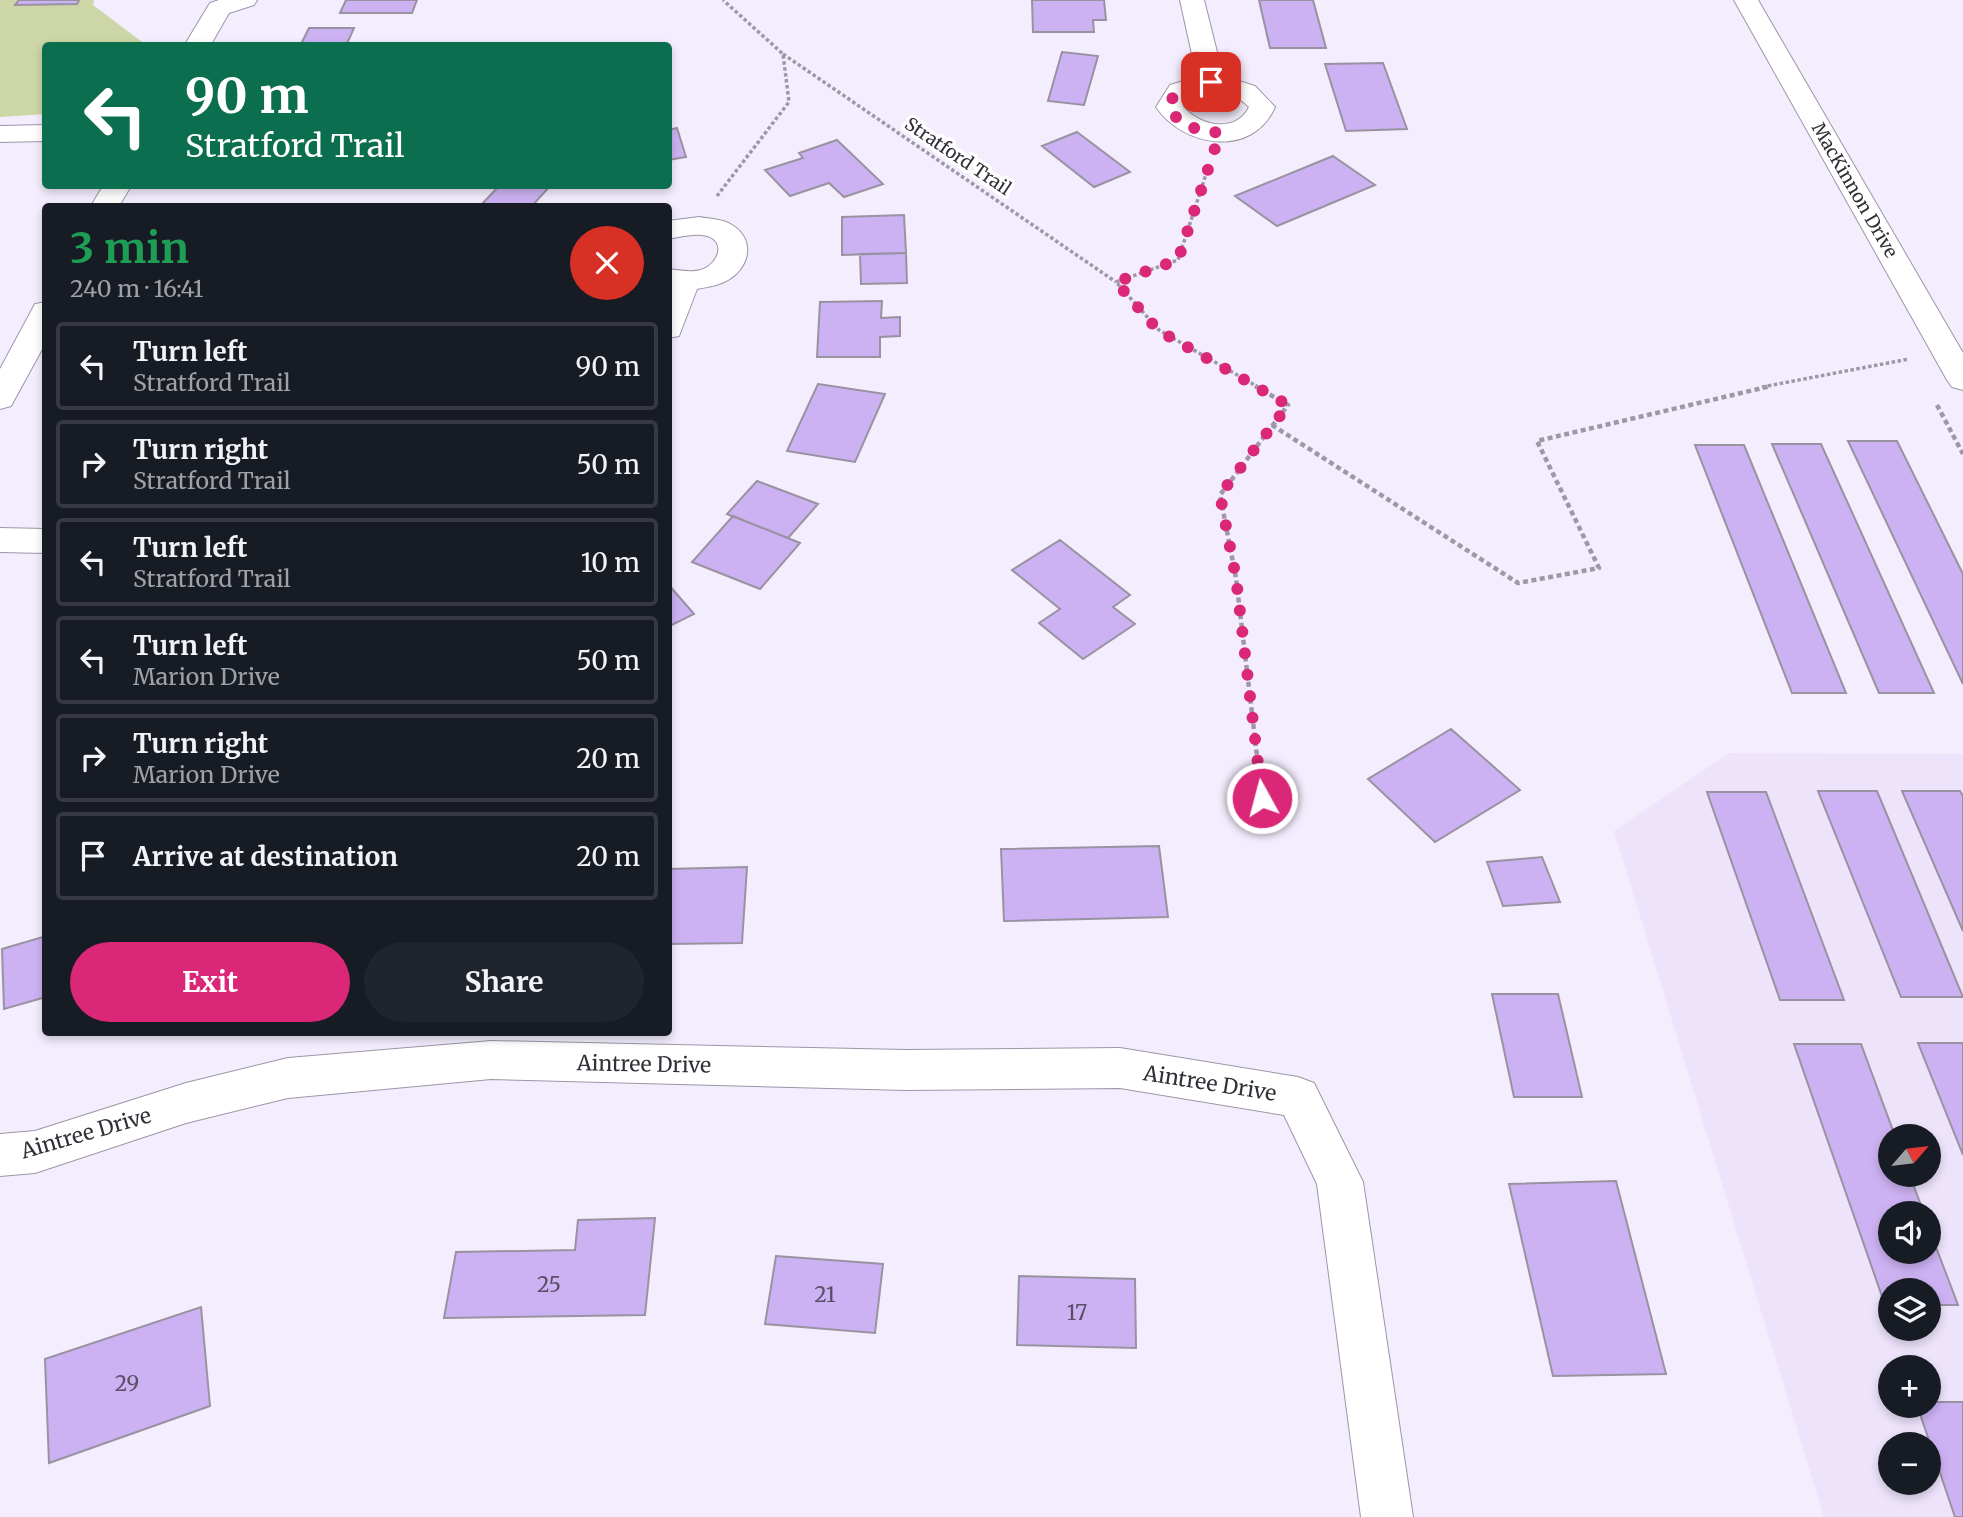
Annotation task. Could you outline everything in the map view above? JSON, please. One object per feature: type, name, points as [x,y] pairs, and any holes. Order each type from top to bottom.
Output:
[{"type":"street","points":[[199,42],[213,4],[245,0]]},
{"type":"street","points":[[1192,0],[1211,82]]},
{"type":"street","name":"MacKinnon Drive","points":[[1746,0],[1963,380]]},
{"type":"street","points":[[1211,82],[1245,89],[1256,97],[1262,107],[1260,117],[1252,125],[1237,131],[1220,133],[1185,125],[1174,117],[1169,107],[1171,98],[1180,90],[1211,82]]},
{"type":"street","points":[[0,134],[42,133]]},
{"type":"street","points":[[672,307],[677,279],[699,279],[724,270],[736,254],[732,237],[710,226],[682,227]]},
{"type":"street","points":[[0,399],[42,319]]},
{"type":"street","points":[[0,540],[42,541]]},
{"type":"street","name":"Aintree Drive","points":[[0,1155],[35,1152],[186,1103],[288,1078],[491,1060],[906,1070],[1120,1068],[1297,1097],[1340,1182],[1387,1517]]},
{"type":"path","name":"Stratford Trail","points":[[723,0],[783,54],[1116,282],[1158,330],[1288,405],[1220,495],[1236,578],[1262,798]]},
{"type":"path","points":[[682,227],[789,102],[783,54]]},
{"type":"path","points":[[1116,282],[1178,260],[1220,133]]},
{"type":"path","points":[[1272,425],[1518,583],[1599,568],[1537,442],[1764,387],[1947,352]]},
{"type":"shaded area","points":[[1729,753],[1963,754],[1963,1517],[1824,1517],[1614,831]]},
{"type":"green space","points":[[0,0],[94,0],[93,5],[142,42],[42,42],[42,114],[0,117]]},
{"type":"building","points":[[19,0],[79,0],[77,4],[15,5]]},
{"type":"building","points":[[346,0],[417,0],[412,13],[340,13]]},
{"type":"building","points":[[1032,0],[1104,0],[1106,20],[1093,20],[1094,32],[1033,32]]},
{"type":"building","points":[[1259,0],[1313,0],[1326,48],[1270,48]]},
{"type":"building","points":[[309,28],[354,28],[348,42],[302,42]]},
{"type":"building","points":[[1062,52],[1098,56],[1084,105],[1048,101]]},
{"type":"building","points":[[1383,63],[1407,129],[1346,131],[1325,64]]},
{"type":"building","points":[[677,128],[686,157],[672,159],[672,129]]},
{"type":"building","points":[[1077,132],[1130,172],[1094,187],[1042,146]]},
{"type":"building","points":[[837,140],[883,184],[844,197],[829,183],[790,196],[765,170],[803,158],[799,153]]},
{"type":"building","points":[[1333,156],[1375,185],[1277,226],[1235,196]]},
{"type":"building","points":[[496,189],[547,189],[535,203],[483,203]]},
{"type":"building","points":[[904,215],[906,253],[842,255],[842,217]]},
{"type":"building","points":[[906,253],[907,283],[861,284],[860,254]]},
{"type":"building","points":[[882,301],[881,318],[900,317],[900,336],[880,337],[880,357],[817,357],[820,302]]},
{"type":"building","points":[[818,384],[885,394],[855,462],[787,451]]},
{"type":"building","points":[[1848,441],[1897,441],[1963,574],[1963,684]]},
{"type":"building","points":[[1772,444],[1821,444],[1934,693],[1879,693]]},
{"type":"building","points":[[1695,445],[1744,445],[1846,693],[1792,693]]},
{"type":"building","points":[[757,481],[818,504],[788,538],[727,514]]},
{"type":"building","points":[[733,516],[800,543],[760,589],[692,562]]},
{"type":"building","points":[[1060,540],[1130,595],[1113,607],[1135,624],[1083,659],[1039,623],[1060,609],[1012,570]]},
{"type":"building","points":[[672,589],[694,614],[672,625]]},
{"type":"building","points":[[1451,729],[1520,790],[1435,842],[1368,779]]},
{"type":"building","points":[[1818,791],[1877,791],[1963,997],[1901,997]]},
{"type":"building","points":[[1902,791],[1960,791],[1963,796],[1963,931]]},
{"type":"building","points":[[1707,792],[1766,792],[1844,1000],[1780,1000]]},
{"type":"building","points":[[1159,846],[1168,917],[1004,921],[1001,849]]},
{"type":"building","points":[[1542,857],[1560,902],[1503,906],[1487,862]]},
{"type":"building","points":[[747,867],[742,943],[672,944],[672,869]]},
{"type":"building","points":[[42,937],[42,998],[4,1009],[2,949]]},
{"type":"building","points":[[1492,994],[1558,994],[1582,1097],[1514,1097]]},
{"type":"building","points":[[1918,1043],[1963,1043],[1963,1155]]},
{"type":"building","points":[[1794,1044],[1861,1044],[1891,1124],[1878,1124],[1878,1187],[1914,1187],[1919,1201],[1878,1201],[1878,1264],[1941,1264],[1941,1260],[1958,1305],[1941,1305],[1941,1278],[1878,1278],[1878,1285]]},
{"type":"building","points":[[1616,1181],[1666,1374],[1553,1376],[1509,1184]]},
{"type":"building","points":[[655,1218],[645,1315],[444,1318],[456,1252],[575,1250],[578,1220]]},
{"type":"building","points":[[776,1256],[883,1264],[875,1333],[765,1324]]},
{"type":"building","points":[[1019,1276],[1135,1279],[1136,1348],[1017,1345]]},
{"type":"building","points":[[201,1307],[210,1406],[49,1463],[45,1359]]},
{"type":"building","points":[[1941,1402],[1963,1402],[1963,1517],[1955,1517],[1941,1476],[1941,1432],[1926,1432],[1921,1418],[1941,1418]]},
{"type":"route","points":[[1211,82],[1194,84],[1180,90],[1171,98],[1169,107],[1174,117],[1185,125],[1201,131],[1220,133],[1178,260],[1116,282],[1158,330],[1288,405],[1220,495],[1236,578],[1262,798]]}]
